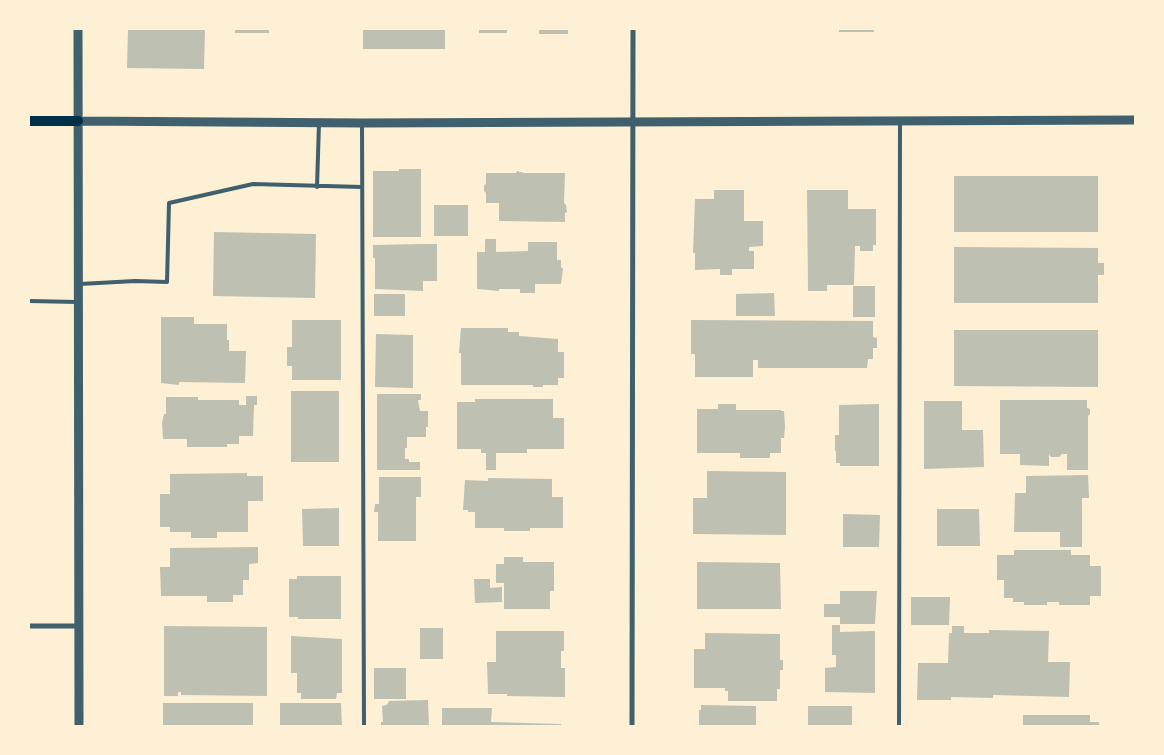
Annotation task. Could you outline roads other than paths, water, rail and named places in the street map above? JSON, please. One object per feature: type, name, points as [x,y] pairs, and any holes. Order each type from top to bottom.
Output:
[{"type":"main road","points":[[29,121],[78,121]]},
{"type":"street","points":[[78,29],[79,726]]},
{"type":"street","points":[[632,726],[633,29]]},
{"type":"street","points":[[78,121],[362,123],[1135,120]]},
{"type":"street","points":[[29,626],[78,626]]},
{"type":"lane","points":[[899,726],[900,120]]},
{"type":"lane","points":[[317,186],[319,123]]},
{"type":"lane","points":[[362,123],[364,726]]},
{"type":"lane","points":[[78,284],[135,281],[168,282],[169,203],[253,184],[362,186]]},
{"type":"lane","points":[[29,300],[78,302]]}]
